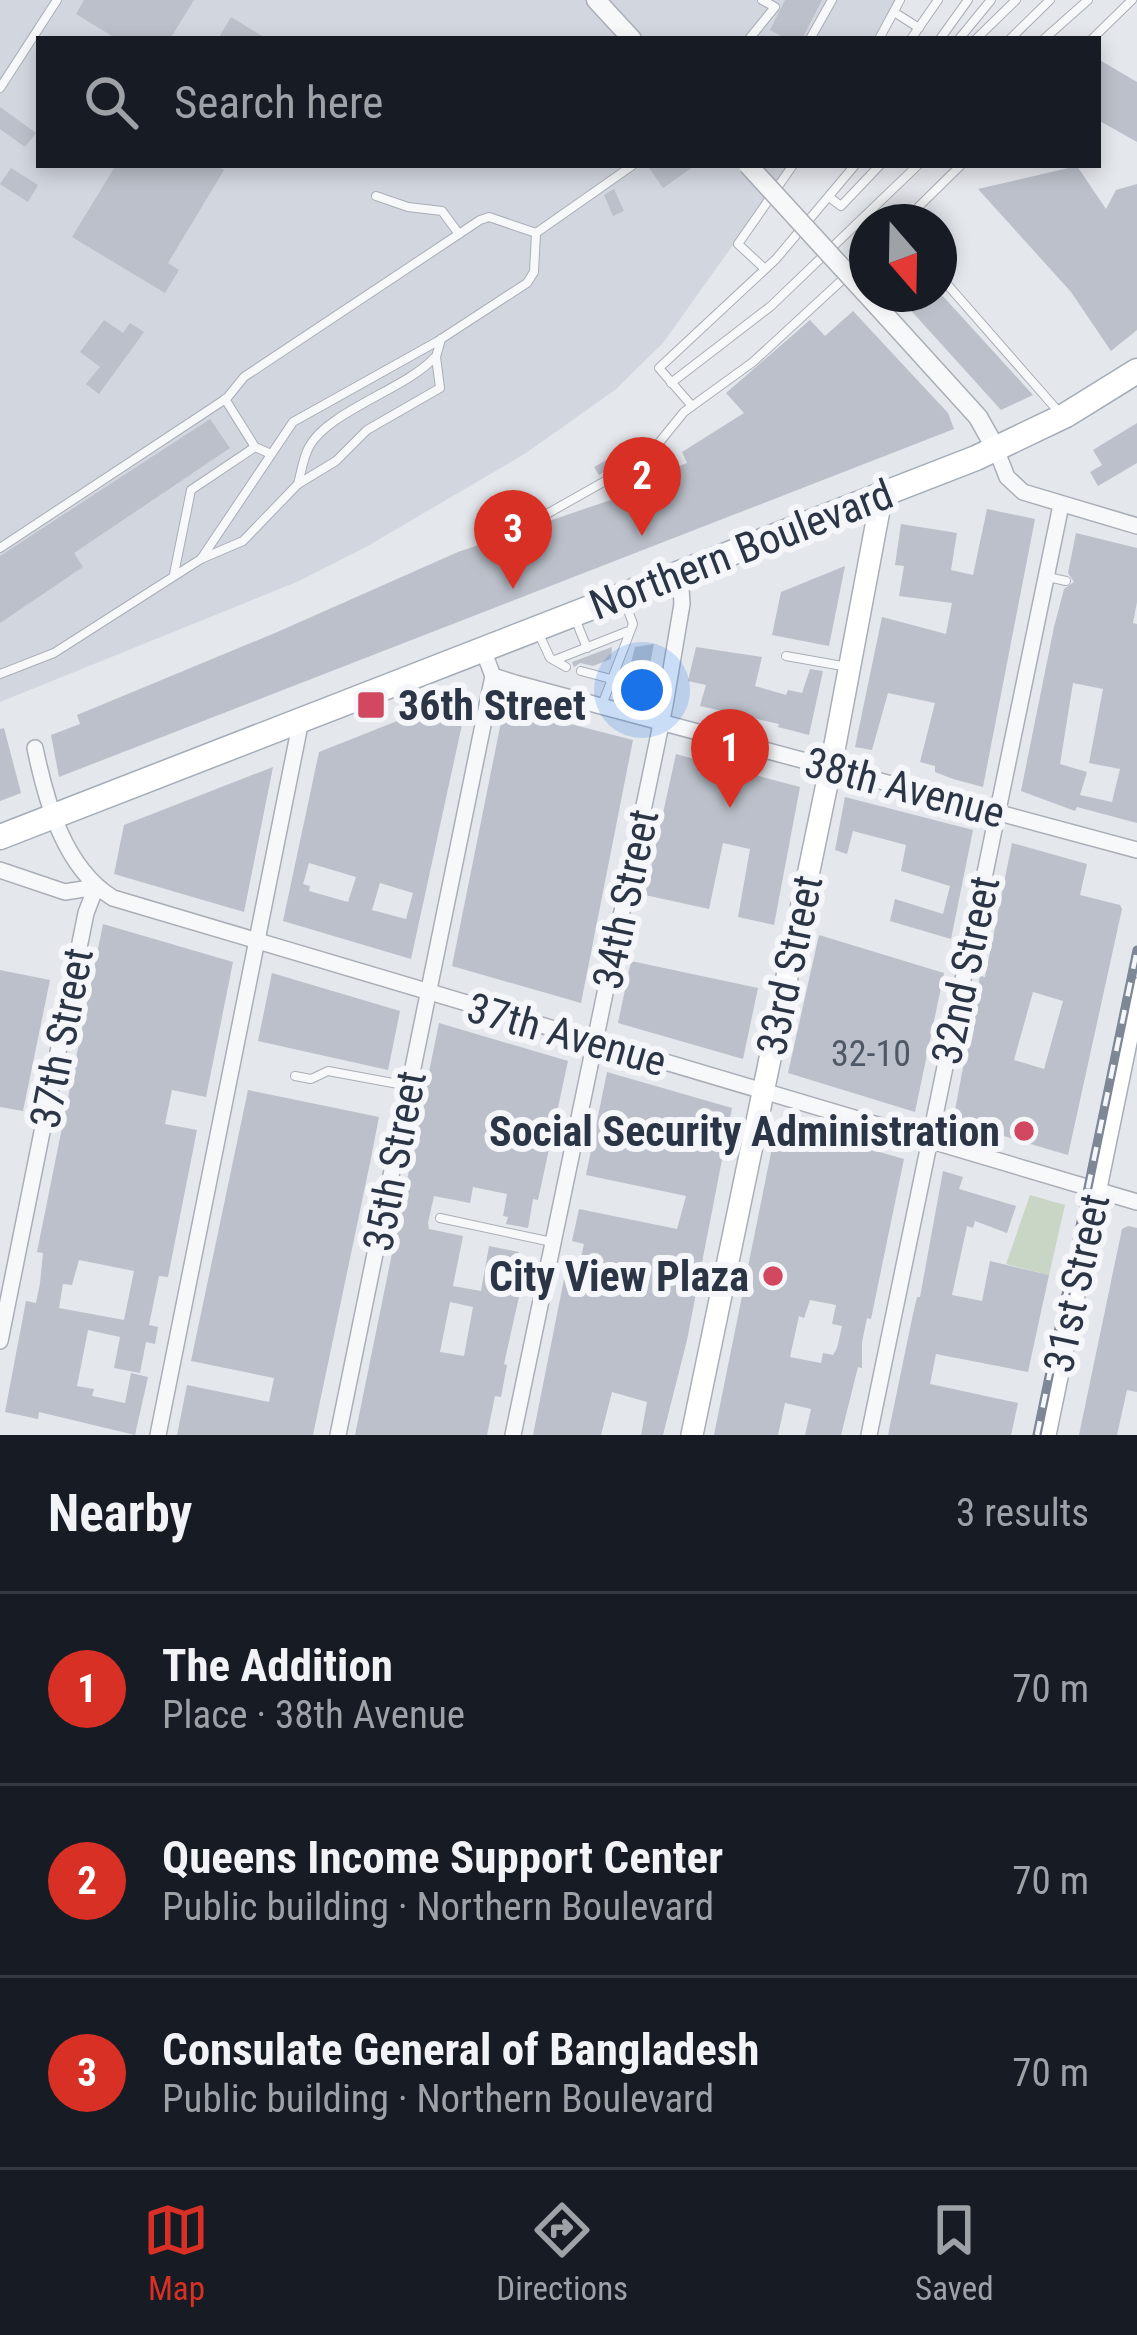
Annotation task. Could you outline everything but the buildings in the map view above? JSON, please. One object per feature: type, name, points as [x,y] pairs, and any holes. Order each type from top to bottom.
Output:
[{"type":"main road","name":"Northern Boulevard","points":[[0,837],[996,449],[1063,417],[1137,371]]},
{"type":"main road","name":"33rd Street","points":[[692,1435],[831,767],[882,494]]},
{"type":"main road","name":"31st Street","points":[[1045,1435],[1137,989]]},
{"type":"street","points":[[596,0],[629,36]]},
{"type":"street","points":[[751,168],[974,410],[1017,488],[1061,506],[1136,522]]},
{"type":"street","name":"32nd Street","points":[[869,1435],[1061,506]]},
{"type":"street","name":"34th Street","points":[[514,1435],[662,722],[682,604],[680,572]]},
{"type":"street","points":[[483,650],[493,676]]},
{"type":"street","name":"38th Avenue","points":[[493,676],[1137,850]]},
{"type":"street","name":"35th Street","points":[[338,1435],[493,676]]},
{"type":"street","points":[[158,1435],[302,720]]},
{"type":"street","points":[[35,748],[44,793],[75,861],[96,887]]},
{"type":"street","name":"37th Avenue","points":[[0,871],[65,892],[96,887],[122,902],[1137,1202]]},
{"type":"street","name":"37th Street","points":[[0,1342],[86,913],[96,887]]},
{"type":"lane","points":[[0,88],[57,0]]},
{"type":"lane","points":[[751,36],[775,7],[762,0]]},
{"type":"lane","points":[[812,36],[832,0]]},
{"type":"lane","points":[[881,36],[900,0]]},
{"type":"lane","points":[[913,36],[938,0]]},
{"type":"lane","points":[[942,36],[968,0]]},
{"type":"lane","points":[[961,36],[991,0]]},
{"type":"lane","points":[[979,36],[1016,0]]},
{"type":"lane","points":[[1013,36],[1050,0]]},
{"type":"lane","points":[[1047,36],[1088,0]]},
{"type":"lane","points":[[1095,36],[1132,0]]},
{"type":"lane","points":[[894,12],[919,28]]},
{"type":"lane","points":[[536,232],[629,168]]},
{"type":"lane","points":[[765,269],[738,244],[791,168]]},
{"type":"lane","points":[[692,406],[659,368],[765,269],[853,168]]},
{"type":"lane","points":[[829,197],[841,206],[877,168]]},
{"type":"lane","points":[[671,383],[771,306],[915,168]]},
{"type":"lane","points":[[921,204],[958,168]]},
{"type":"lane","points":[[376,196],[408,207],[442,211],[459,233]]},
{"type":"lane","points":[[0,548],[225,399],[244,377],[459,233],[489,217],[536,232]]},
{"type":"lane","points":[[200,559],[293,422],[441,339],[530,280],[535,272],[536,232]]},
{"type":"lane","points":[[489,529],[545,514],[627,469],[654,448],[692,406],[752,362],[849,273]]},
{"type":"lane","points":[[957,296],[1063,417]]},
{"type":"lane","points":[[0,674],[53,653],[200,559],[243,541],[298,484],[336,461],[367,430],[440,388],[436,357],[441,339]]},
{"type":"lane","points":[[298,484],[310,443],[436,357]]},
{"type":"lane","points":[[225,399],[255,447],[271,454]]},
{"type":"lane","points":[[173,576],[191,490],[255,447]]},
{"type":"lane","points":[[1047,577],[1066,581]]},
{"type":"lane","points":[[602,706],[633,623],[622,595]]},
{"type":"lane","points":[[573,614],[587,648]]},
{"type":"lane","points":[[537,628],[555,661],[566,667]]},
{"type":"lane","points":[[555,661],[628,632]]},
{"type":"lane","points":[[786,656],[850,667]]},
{"type":"lane","points":[[580,671],[611,679]]},
{"type":"lane","points":[[295,1076],[311,1079],[328,1071],[410,1087]]},
{"type":"lane","points":[[440,1218],[554,1242]]},
{"type":"shaded area","points":[[0,0],[897,0],[879,36],[36,36],[36,168],[788,168],[663,343],[615,390],[526,453],[299,581],[0,702]]},
{"type":"green space","points":[[1030,1195],[1065,1205],[1049,1275],[1006,1264]]},
{"type":"railway","points":[[1037,1435],[1137,950]]},
{"type":"place","name":"Queens Income Support Center","points":[[642,536]]},
{"type":"place","name":"Consulate General of Bangladesh","points":[[513,589]]},
{"type":"place","name":"36th Street","points":[[371,705]]},
{"type":"place","name":"The Addition","points":[[730,808]]},
{"type":"place","name":"Social Security Administration","points":[[1024,1131]]},
{"type":"place","name":"City View Plaza","points":[[773,1276]]}]
